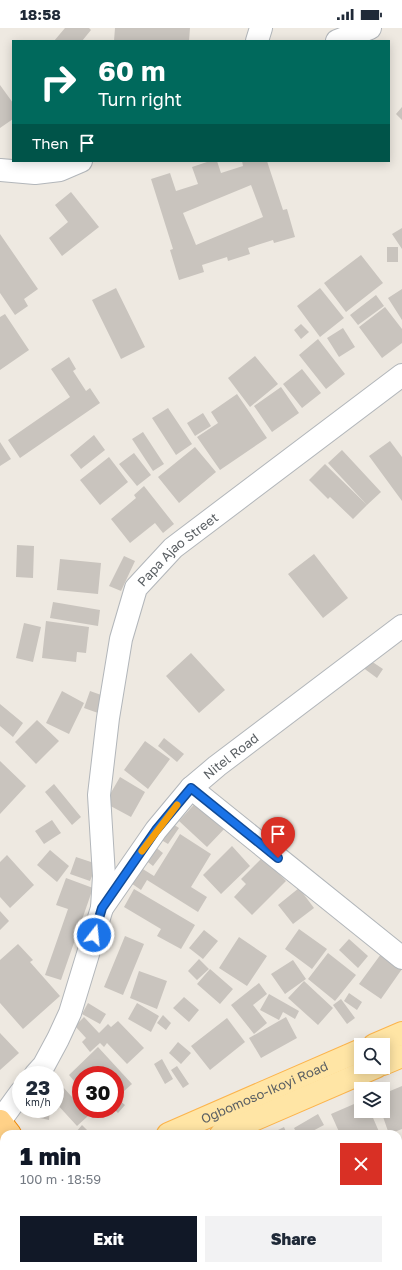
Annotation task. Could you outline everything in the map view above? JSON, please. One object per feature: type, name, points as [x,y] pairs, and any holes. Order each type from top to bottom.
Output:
[{"type":"highway","points":[[0,1121],[7,1130]]},
{"type":"main road","points":[[390,1038],[402,1033]]},
{"type":"main road","name":"Ogbomoso-Ikoyi Road","points":[[177,1130],[354,1053]]},
{"type":"main road","points":[[390,1061],[402,1056]]},
{"type":"main road","name":"Ogbomoso-Ikoyi Road","points":[[230,1130],[360,1074]]},
{"type":"street","points":[[257,40],[261,28]]},
{"type":"street","points":[[340,40],[370,28]]},
{"type":"street","points":[[0,170],[35,172],[60,170],[80,162]]},
{"type":"street","name":"Papa Ajao Street","points":[[102,908],[104,876],[99,795],[108,718],[121,639],[136,588],[173,548],[402,374]]},
{"type":"street","name":"Nitel Road","points":[[41,1066],[70,1013],[102,908],[156,830],[191,788],[217,766],[402,626]]},
{"type":"street","points":[[191,788],[402,958]]},
{"type":"street","points":[[0,1121],[12,1104]]},
{"type":"building","points":[[65,28],[89,28],[91,30],[83,40],[55,40]]},
{"type":"building","points":[[115,28],[190,28],[189,40],[114,40]]},
{"type":"building","points":[[0,85],[12,102],[12,120],[0,128]]},
{"type":"building","points":[[402,107],[402,120],[396,114]]},
{"type":"building","points":[[207,162],[217,162],[221,173],[243,166],[242,162],[267,162],[283,210],[287,209],[295,237],[274,243],[273,240],[248,248],[250,254],[228,261],[227,257],[202,265],[204,272],[179,280],[170,250],[173,249],[151,179],[170,173],[176,191],[198,184],[192,167]],"holes":[[[251,185],[263,217],[196,245],[183,213]]]},
{"type":"building","points":[[71,192],[99,227],[62,256],[49,238],[68,222],[55,205]]},
{"type":"building","points":[[402,228],[402,249],[392,234]]},
{"type":"building","points":[[0,234],[38,289],[24,299],[28,306],[15,315],[0,293]]},
{"type":"building","points":[[387,247],[398,247],[398,262],[387,262]]},
{"type":"building","points":[[361,255],[383,283],[346,312],[324,283]]},
{"type":"building","points":[[116,288],[145,347],[121,359],[92,300]]},
{"type":"building","points":[[320,288],[344,318],[320,337],[297,306]]},
{"type":"building","points":[[402,289],[402,320],[388,298]]},
{"type":"building","points":[[376,295],[384,306],[358,325],[350,315]]},
{"type":"building","points":[[385,307],[402,329],[402,343],[382,358],[359,327]]},
{"type":"building","points":[[5,314],[29,350],[0,370],[0,317]]},
{"type":"building","points":[[301,324],[309,332],[301,339],[294,330]]},
{"type":"building","points":[[343,328],[355,347],[339,357],[327,338]]},
{"type":"building","points":[[318,339],[345,374],[326,389],[299,355]]},
{"type":"building","points":[[255,356],[278,384],[250,407],[228,378]]},
{"type":"building","points":[[69,357],[76,369],[73,371],[86,391],[90,388],[100,403],[20,458],[8,440],[70,397],[51,369]]},
{"type":"building","points":[[302,369],[321,393],[302,408],[283,384]]},
{"type":"building","points":[[281,387],[299,413],[272,432],[254,406]]},
{"type":"building","points":[[237,394],[267,438],[220,470],[197,437],[218,423],[211,412]]},
{"type":"building","points":[[168,408],[192,444],[176,455],[152,418]]},
{"type":"building","points":[[203,413],[211,426],[195,436],[187,423]]},
{"type":"building","points":[[143,432],[164,464],[153,471],[132,439]]},
{"type":"building","points":[[94,435],[105,450],[81,469],[70,455]]},
{"type":"building","points":[[390,441],[402,457],[402,501],[369,456]]},
{"type":"building","points":[[0,442],[11,459],[0,466]]},
{"type":"building","points":[[195,447],[216,472],[179,503],[158,477]]},
{"type":"building","points":[[342,450],[381,492],[367,505],[328,463]]},
{"type":"building","points":[[134,453],[151,475],[137,486],[119,464]]},
{"type":"building","points":[[109,457],[128,482],[100,505],[80,480]]},
{"type":"building","points":[[325,464],[367,505],[353,519],[330,497],[328,499],[309,480]]},
{"type":"building","points":[[144,486],[174,524],[163,533],[155,523],[130,543],[111,519],[136,498],[134,495]]},
{"type":"building","points":[[17,545],[34,546],[33,578],[16,577]]},
{"type":"building","points":[[314,554],[348,598],[323,618],[288,574]]},
{"type":"building","points":[[124,556],[135,561],[121,591],[109,586]]},
{"type":"building","points":[[60,559],[101,563],[98,594],[57,590]]},
{"type":"building","points":[[53,602],[100,610],[98,626],[50,618]]},
{"type":"building","points":[[46,621],[89,627],[86,653],[77,652],[76,662],[42,658]]},
{"type":"building","points":[[24,623],[41,627],[33,662],[16,658]]},
{"type":"building","points":[[191,653],[225,690],[199,713],[166,676]]},
{"type":"building","points":[[368,659],[383,669],[377,678],[362,667]]},
{"type":"building","points":[[62,691],[84,703],[69,734],[46,723]]},
{"type":"building","points":[[90,691],[104,696],[98,713],[84,708]]},
{"type":"building","points":[[0,704],[23,723],[13,737],[0,726]]},
{"type":"building","points":[[37,720],[59,741],[36,764],[15,742]]},
{"type":"building","points":[[164,738],[184,754],[177,762],[158,746]]},
{"type":"building","points":[[145,741],[170,759],[148,789],[124,770]]},
{"type":"building","points":[[0,761],[26,786],[0,814]]},
{"type":"building","points":[[120,777],[145,792],[131,817],[105,803]]},
{"type":"building","points":[[54,784],[81,817],[72,825],[45,792]]},
{"type":"building","points":[[200,798],[228,825],[207,847],[179,821]]},
{"type":"building","points":[[52,820],[61,833],[44,844],[35,831]]},
{"type":"building","points":[[168,821],[179,828],[168,844],[158,838]]},
{"type":"building","points":[[180,834],[211,854],[191,887],[207,897],[198,912],[147,880],[141,890],[128,881],[138,866],[154,876]]},
{"type":"building","points":[[154,846],[163,853],[153,866],[144,859]]},
{"type":"building","points":[[232,846],[250,866],[221,894],[203,875]]},
{"type":"building","points":[[50,850],[69,866],[57,882],[37,865]]},
{"type":"building","points":[[7,855],[34,885],[10,908],[0,897],[0,862]]},
{"type":"building","points":[[76,857],[97,864],[90,881],[70,874]]},
{"type":"building","points":[[263,857],[286,881],[252,915],[234,897],[246,884],[241,879]]},
{"type":"building","points":[[66,878],[93,888],[61,980],[45,975],[68,909],[56,905]]},
{"type":"building","points":[[299,888],[314,908],[293,924],[278,905]]},
{"type":"building","points":[[134,889],[195,925],[181,949],[157,936],[161,929],[124,907]]},
{"type":"building","points":[[0,911],[9,921],[0,930]]},
{"type":"building","points":[[299,929],[327,949],[312,969],[285,949]]},
{"type":"building","points":[[204,930],[218,941],[203,959],[189,948]]},
{"type":"building","points":[[125,936],[144,944],[123,995],[104,987]]},
{"type":"building","points":[[239,937],[267,956],[247,986],[219,968]]},
{"type":"building","points":[[349,939],[368,956],[358,968],[339,950]]},
{"type":"building","points":[[18,944],[33,960],[30,962],[60,996],[23,1029],[0,1003],[0,960]]},
{"type":"building","points":[[328,953],[356,975],[335,1001],[308,979]]},
{"type":"building","points":[[381,954],[402,969],[381,999],[359,984]]},
{"type":"building","points":[[199,959],[209,969],[197,980],[188,971]]},
{"type":"building","points":[[293,960],[306,979],[285,994],[271,974]]},
{"type":"building","points":[[210,969],[233,989],[220,1004],[197,984]]},
{"type":"building","points":[[139,971],[167,981],[157,1009],[130,998]]},
{"type":"building","points":[[304,981],[333,1008],[318,1025],[288,998]]},
{"type":"building","points":[[259,983],[267,994],[253,1005],[267,1023],[254,1034],[231,1005]]},
{"type":"building","points":[[349,993],[362,1002],[357,1010],[344,1001]]},
{"type":"building","points":[[269,994],[299,1011],[295,1019],[283,1012],[279,1020],[260,1010]]},
{"type":"building","points":[[184,997],[199,1010],[189,1022],[173,1008]]},
{"type":"building","points":[[341,999],[355,1018],[347,1024],[333,1005]]},
{"type":"building","points":[[88,1003],[106,1014],[100,1024],[82,1014]]},
{"type":"building","points":[[137,1003],[159,1016],[151,1032],[128,1019]]},
{"type":"building","points":[[163,1015],[171,1023],[166,1030],[157,1023]]},
{"type":"building","points":[[84,1017],[99,1033],[108,1024],[111,1027],[118,1021],[144,1048],[127,1064],[107,1043],[104,1047],[100,1043],[90,1052],[82,1042],[86,1038],[75,1026]]},
{"type":"building","points":[[286,1017],[297,1038],[261,1058],[249,1038]]},
{"type":"building","points":[[227,1018],[245,1042],[210,1070],[191,1046]]},
{"type":"building","points":[[0,1033],[19,1053],[0,1070]]},
{"type":"building","points":[[178,1042],[191,1053],[181,1064],[169,1053]]},
{"type":"building","points":[[98,1047],[115,1066],[78,1066]]},
{"type":"building","points":[[162,1059],[173,1079],[165,1084],[154,1064]]},
{"type":"building","points":[[177,1066],[189,1084],[183,1088],[171,1070]]},
{"type":"building","points":[[124,1075],[132,1084],[124,1091]]},
{"type":"building","points":[[402,1086],[402,1129],[388,1130],[383,1118],[390,1118],[390,1091]]},
{"type":"building","points":[[64,1088],[72,1097],[72,1118],[86,1118],[77,1126],[64,1112]]},
{"type":"building","points":[[354,1104],[354,1118],[373,1118],[378,1130],[338,1130],[331,1114]]},
{"type":"building","points":[[318,1114],[324,1125],[315,1130],[295,1130],[294,1128]]},
{"type":"building","points":[[82,1125],[87,1130],[78,1130]]},
{"type":"building","points":[[284,1127],[285,1130],[278,1130]]},
{"type":"slow traffic","points":[[142,851],[156,830],[177,805]]},
{"type":"route","points":[[94,935],[102,908],[156,830],[191,788],[278,858]]}]
